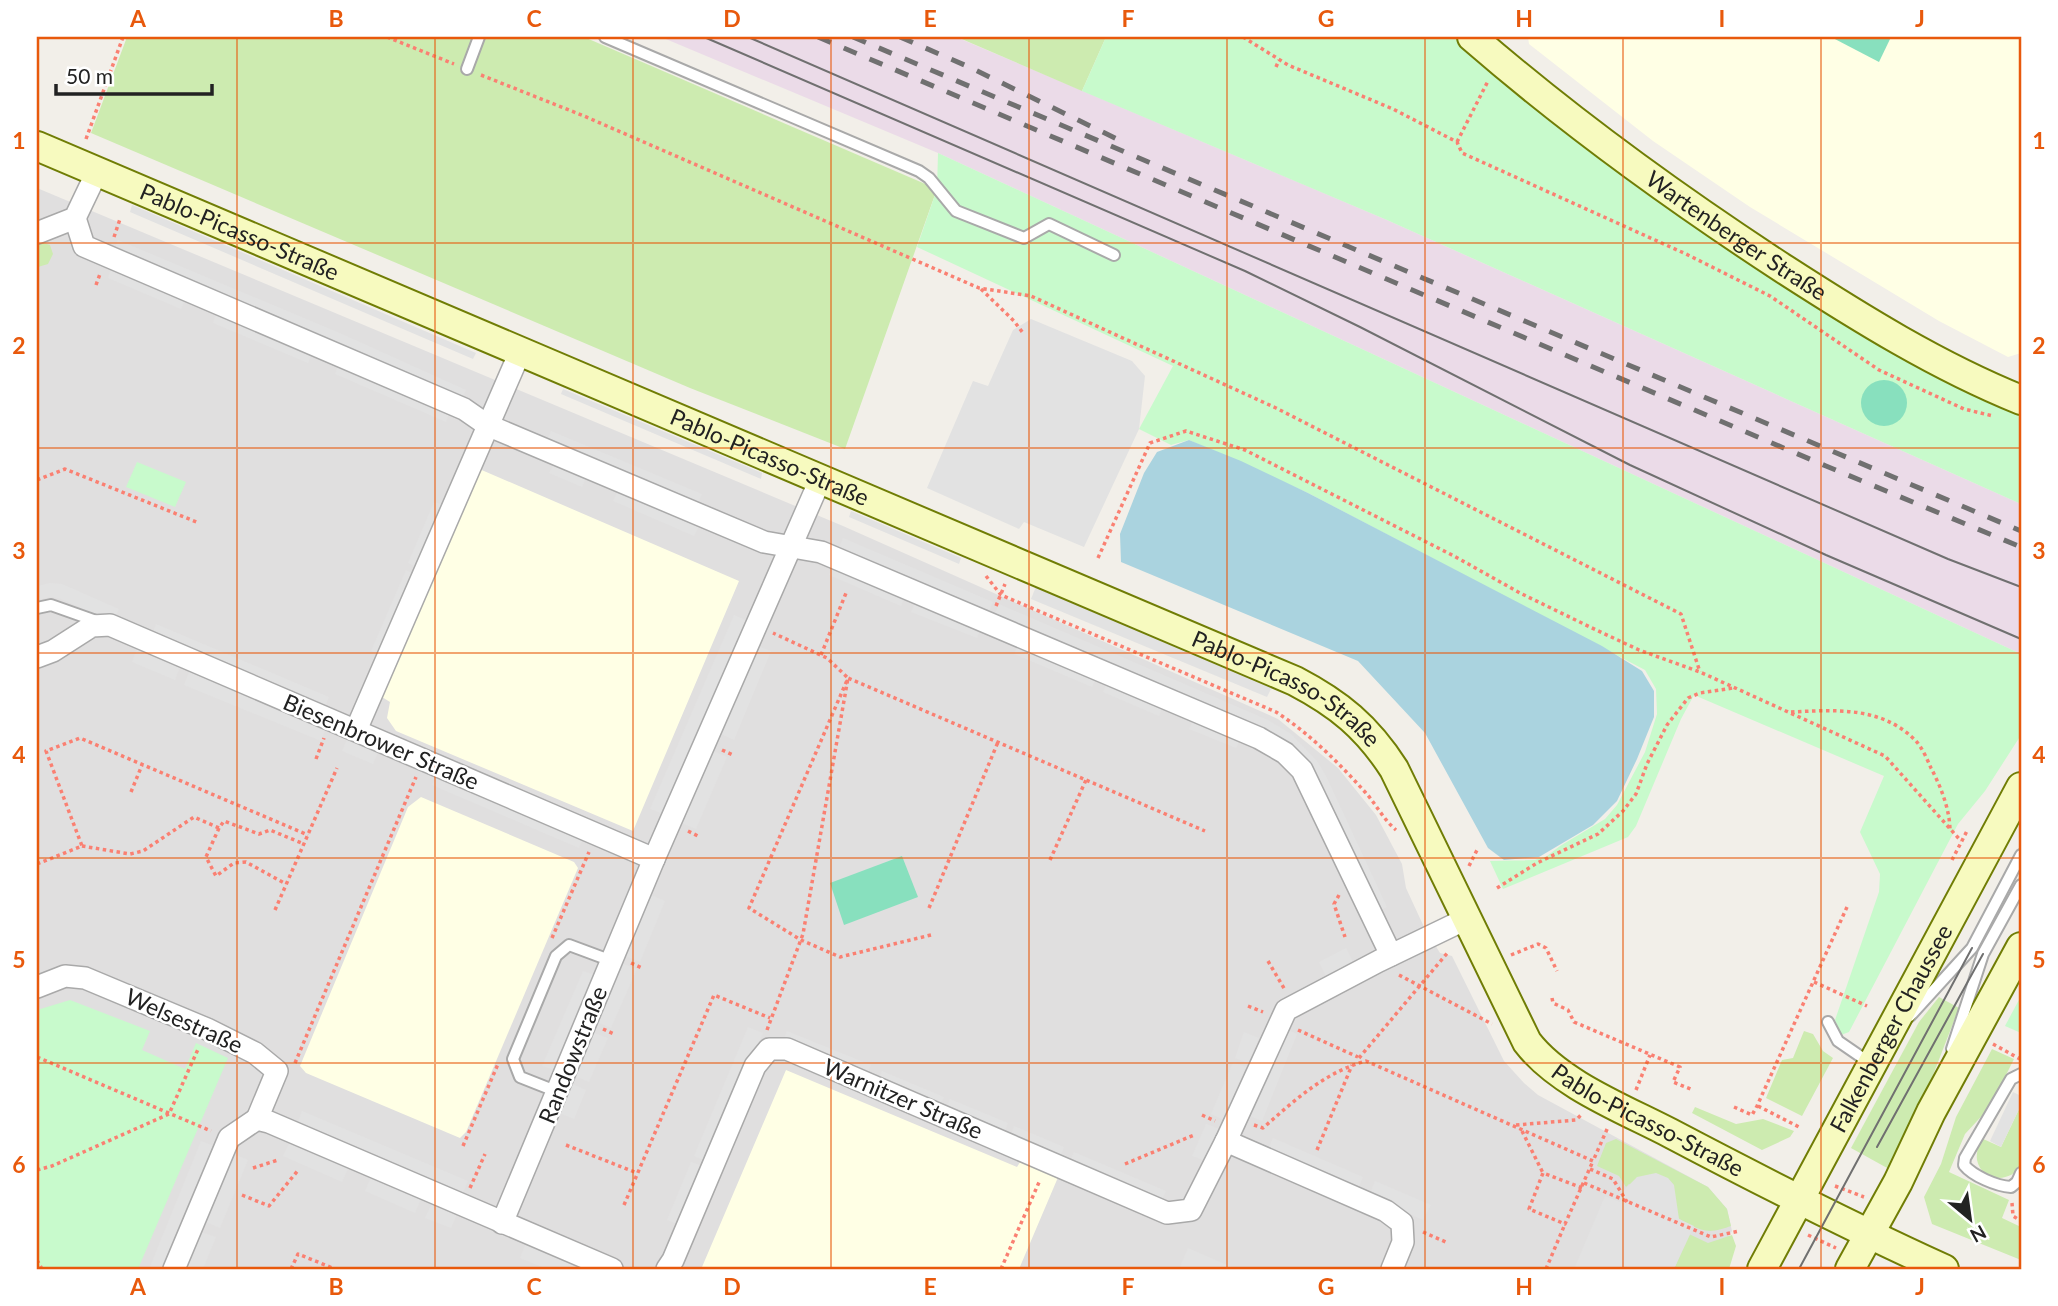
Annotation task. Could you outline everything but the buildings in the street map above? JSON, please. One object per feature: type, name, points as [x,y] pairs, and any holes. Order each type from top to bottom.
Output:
[{"type":"main road","name":"Wartenberger Straße","points":[[1474,37],[1499,60],[1645,174],[1719,227],[1919,352],[2021,400]]},
{"type":"main road","name":"Pablo-Picasso-Straße","points":[[37,146],[1295,681],[1325,697],[1353,718],[1377,743],[1388,761],[1527,1042],[1537,1055],[1549,1066],[1617,1106],[1799,1200],[1859,1254],[1944,1269]]},
{"type":"main road","name":"Falkenberger Chaussee","points":[[1762,1269],[2021,787]]},
{"type":"main road","points":[[1859,1254],[1931,1112],[2021,947]]},
{"type":"street","points":[[97,172],[75,218],[83,246],[464,409],[487,425],[764,542],[821,552],[1259,738],[1286,753],[1302,769],[1385,958]]},
{"type":"street","points":[[37,233],[75,218]]},
{"type":"street","points":[[356,730],[520,352]]},
{"type":"street","name":"Randowstraße","points":[[502,1223],[654,859],[820,480]]},
{"type":"street","points":[[37,657],[53,651],[92,626],[108,626]]},
{"type":"street","name":"Biesenbrower Straße","points":[[108,626],[654,859]]},
{"type":"street","name":"Warnitzer Straße","points":[[769,1049],[787,1049],[1167,1213],[1191,1210],[1286,1010],[1293,1004],[1465,919]]},
{"type":"street","name":"Welsestraße","points":[[37,987],[65,976],[85,978],[207,1029],[255,1053],[277,1071],[257,1119]]},
{"type":"street","points":[[667,1269],[755,1066],[769,1049]]},
{"type":"street","points":[[174,1269],[229,1138],[257,1119],[612,1269]]},
{"type":"street","points":[[1228,1135],[1386,1211],[1402,1223],[1404,1242],[1392,1269]]},
{"type":"lane","points":[[467,69],[479,37]]},
{"type":"lane","points":[[604,37],[919,171],[929,178],[956,211],[1024,238],[1049,223],[1114,255]]},
{"type":"lane","name":"Biesenbrower Straße","points":[[37,608],[51,605],[108,626]]},
{"type":"lane","points":[[1828,1023],[1838,1041],[1877,1056],[1972,948],[2021,855]]},
{"type":"lane","points":[[1931,1112],[1983,954],[2021,885]]},
{"type":"lane","points":[[558,1092],[520,1077],[513,1059],[556,956],[569,945],[612,961]]},
{"type":"lane","points":[[2021,1074],[2011,1079],[1965,1157],[1964,1164],[1969,1171],[2004,1186],[2011,1187],[2021,1173]]},
{"type":"path","points":[[86,139],[123,37]]},
{"type":"path","points":[[387,37],[584,116],[979,288],[1031,296],[1276,408],[1681,614],[1700,672]]},
{"type":"path","points":[[1243,37],[1279,60],[1393,109],[1457,142],[1462,153],[1686,254],[1770,296],[1879,370],[1964,409],[1994,416]]},
{"type":"path","points":[[1276,68],[1279,60]]},
{"type":"path","points":[[1457,142],[1499,60]]},
{"type":"path","points":[[979,288],[1023,333]]},
{"type":"path","points":[[1098,558],[1150,443],[1186,431],[1245,450],[1454,555],[1520,593],[1639,650],[1700,672],[1885,756],[1961,841]]},
{"type":"path","points":[[37,480],[65,469],[199,523]]},
{"type":"path","points":[[821,655],[846,593]]},
{"type":"path","points":[[757,627],[821,655],[848,678],[1205,831]]},
{"type":"path","points":[[769,1049],[766,1026],[801,940],[848,678]]},
{"type":"path","points":[[848,678],[749,908],[801,940],[840,957],[931,935]]},
{"type":"path","points":[[1497,888],[1537,863],[1598,834],[1623,811],[1636,794],[1647,764],[1667,725],[1688,698],[1700,693],[1735,688]]},
{"type":"path","points":[[1789,712],[1858,711],[1885,719],[1900,728],[1917,741],[1937,778],[1950,819],[1950,831]]},
{"type":"path","points":[[82,846],[46,751],[80,738],[308,835]]},
{"type":"path","points":[[929,908],[999,742]]},
{"type":"path","points":[[292,1072],[424,759]]},
{"type":"path","points":[[131,792],[142,765]]},
{"type":"path","points":[[275,910],[337,768]]},
{"type":"path","points":[[1050,860],[1086,780]]},
{"type":"path","points":[[37,864],[82,846],[130,854],[143,851],[194,817],[219,828]]},
{"type":"path","points":[[286,884],[246,862],[234,863],[216,876],[205,857],[224,821],[259,834],[270,830],[304,844]]},
{"type":"path","points":[[1344,887],[1334,904],[1345,936]]},
{"type":"path","points":[[1734,1107],[1752,1115],[1847,907]]},
{"type":"path","points":[[1508,957],[1538,944],[1546,948],[1557,971]]},
{"type":"path","points":[[1359,1058],[1450,950]]},
{"type":"path","points":[[1385,958],[1392,971],[1500,1029]]},
{"type":"path","points":[[1814,982],[1867,1006]]},
{"type":"path","points":[[624,1205],[714,995],[770,1018]]},
{"type":"path","points":[[1552,998],[1553,1003],[1568,1010],[1574,1022],[1680,1067],[1673,1082],[1693,1090]]},
{"type":"path","points":[[1248,1006],[1593,1161]]},
{"type":"path","points":[[37,1170],[52,1166],[169,1114],[207,1029]]},
{"type":"path","points":[[1991,1043],[2016,1056]]},
{"type":"path","points":[[1636,1090],[1650,1055]]},
{"type":"path","points":[[37,1057],[229,1138]]},
{"type":"path","points":[[1228,1135],[1244,1122],[1263,1128],[1297,1098],[1342,1067],[1366,1061]]},
{"type":"path","points":[[1317,1150],[1352,1065]]},
{"type":"path","points":[[1757,1106],[1799,1128]]},
{"type":"path","points":[[1514,1126],[1576,1120],[1585,1112]]},
{"type":"path","points":[[1546,1269],[1609,1125]]},
{"type":"path","points":[[1522,1129],[1542,1173],[1529,1209],[1565,1224]]},
{"type":"path","points":[[1125,1164],[1194,1135]]},
{"type":"path","points":[[566,1144],[637,1173]]},
{"type":"path","points":[[463,1206],[485,1154]]},
{"type":"path","points":[[253,1168],[278,1160]]},
{"type":"path","points":[[242,1195],[269,1206],[299,1169]]},
{"type":"path","points":[[1590,1169],[1614,1179],[1627,1202]]},
{"type":"path","points":[[1001,1269],[1044,1170]]},
{"type":"path","points":[[1542,1173],[1627,1202],[1711,1237],[1739,1231]]},
{"type":"path","points":[[2011,1187],[2013,1216],[2021,1221]]},
{"type":"path","points":[[1786,1225],[1859,1254]]},
{"type":"path","points":[[291,1269],[298,1254],[335,1269]]},
{"type":"path","points":[[37,1260],[42,1269]]},
{"type":"shaded area","points":[[661,37],[956,37],[1387,220],[2021,504],[2021,654],[938,153]]},
{"type":"shaded area","points":[[1528,37],[2021,37],[2021,353],[2008,357],[1939,321],[1750,207],[1653,141],[1529,44]]},
{"type":"shaded area","points":[[37,188],[843,526],[1278,719],[1338,768],[1376,815],[1402,864],[1406,888],[1424,927],[1440,953],[1452,956],[1504,1061],[1524,1083],[1538,1095],[1708,1187],[1727,1209],[1732,1231],[1711,1269],[37,1269]]},
{"type":"shaded area","points":[[132,205],[476,353],[473,359],[130,212]]},
{"type":"shaded area","points":[[118,240],[342,334],[466,390],[461,401],[114,251]]},
{"type":"shaded area","points":[[112,266],[186,298],[181,309],[108,278]]},
{"type":"shaded area","points":[[217,311],[312,352],[308,363],[213,323]]},
{"type":"shaded area","points":[[1031,319],[1132,361],[1145,376],[1139,429],[1084,547],[1024,522],[1019,529],[927,488],[973,381],[988,386],[1013,330]]},
{"type":"shaded area","points":[[339,363],[450,410],[446,422],[335,374]]},
{"type":"shaded area","points":[[563,389],[762,473],[761,479],[561,394]]},
{"type":"shaded area","points":[[551,431],[702,494],[696,508],[546,443]]},
{"type":"shaded area","points":[[555,462],[587,476],[582,487],[549,473]]},
{"type":"shaded area","points":[[477,468],[739,581],[633,831],[396,731],[387,718],[390,702],[382,697]]},
{"type":"shaded area","points":[[619,488],[700,525],[694,536],[613,501]]},
{"type":"shaded area","points":[[434,502],[445,505],[420,569],[408,563]]},
{"type":"shaded area","points":[[851,511],[961,558],[959,564],[849,517]]},
{"type":"shaded area","points":[[843,538],[993,602],[988,614],[838,550]]},
{"type":"shaded area","points":[[833,564],[905,595],[901,606],[829,575]]},
{"type":"shaded area","points":[[406,570],[416,575],[383,656],[371,651]]},
{"type":"shaded area","points":[[62,584],[119,609],[113,622],[61,599],[51,597],[37,600],[37,586]]},
{"type":"shaded area","points":[[1037,584],[1274,683],[1267,697],[1031,599]]},
{"type":"shaded area","points":[[916,600],[981,627],[977,638],[911,612]]},
{"type":"shaded area","points":[[999,604],[1268,720],[1291,734],[1317,761],[1326,776],[1387,907],[1376,913],[1306,766],[994,616]]},
{"type":"shaded area","points":[[734,615],[746,620],[664,814],[650,809]]},
{"type":"shaded area","points":[[156,624],[329,697],[323,711],[151,638]]},
{"type":"shaded area","points":[[1019,643],[1097,675],[1092,687],[1014,654]]},
{"type":"shaded area","points":[[757,646],[771,651],[734,740],[719,733]]},
{"type":"shaded area","points":[[137,648],[180,667],[175,680],[132,662]]},
{"type":"shaded area","points":[[190,670],[326,728],[321,741],[184,685]]},
{"type":"shaded area","points":[[1108,680],[1163,705],[1159,716],[1103,692]]},
{"type":"shaded area","points":[[1194,717],[1241,738],[1236,748],[1189,729]]},
{"type":"shaded area","points":[[348,737],[379,750],[373,764],[342,751]]},
{"type":"shaded area","points":[[713,751],[727,757],[696,829],[681,823]]},
{"type":"shaded area","points":[[437,775],[583,836],[579,848],[432,785]]},
{"type":"shaded area","points":[[421,797],[574,862],[578,868],[466,1132],[460,1138],[306,1073],[300,1066],[408,807]]},
{"type":"shaded area","points":[[651,895],[665,901],[640,962],[625,956]]},
{"type":"shaded area","points":[[1346,948],[1353,962],[1326,976],[1319,962]]},
{"type":"shaded area","points":[[623,964],[637,969],[611,1028],[597,1022]]},
{"type":"shaded area","points":[[583,971],[595,975],[555,1070],[542,1066]]},
{"type":"shaded area","points":[[748,1027],[763,1033],[708,1162],[694,1156]]},
{"type":"shaded area","points":[[1284,1028],[1297,1034],[1262,1121],[1247,1115]]},
{"type":"shaded area","points":[[787,1031],[871,1065],[866,1077],[783,1042]]},
{"type":"shaded area","points":[[1244,1032],[1259,1038],[1248,1063],[1235,1058]]},
{"type":"shaded area","points":[[594,1033],[608,1038],[589,1082],[575,1076]]},
{"type":"shaded area","points":[[1233,1062],[1246,1067],[1224,1120],[1211,1114]]},
{"type":"shaded area","points":[[786,1070],[1017,1167],[1022,1159],[1059,1175],[1019,1269],[702,1267]]},
{"type":"shaded area","points":[[882,1071],[944,1097],[939,1109],[878,1082]]},
{"type":"shaded area","points":[[570,1083],[586,1090],[574,1119],[559,1113]]},
{"type":"shaded area","points":[[2013,1092],[2021,1096],[2021,1105],[2001,1147],[1990,1141]]},
{"type":"shaded area","points":[[950,1099],[1008,1123],[1003,1136],[945,1111]]},
{"type":"shaded area","points":[[302,1111],[468,1181],[462,1195],[297,1124]]},
{"type":"shaded area","points":[[1206,1124],[1220,1129],[1206,1161],[1192,1156]]},
{"type":"shaded area","points":[[1014,1126],[1064,1147],[1059,1160],[1010,1138]]},
{"type":"shaded area","points":[[1273,1138],[1363,1177],[1357,1191],[1267,1151]]},
{"type":"shaded area","points":[[201,1141],[214,1146],[163,1269],[149,1269]]},
{"type":"shaded area","points":[[290,1142],[349,1167],[342,1182],[283,1156]]},
{"type":"shaded area","points":[[1074,1152],[1166,1191],[1160,1203],[1069,1163]]},
{"type":"shaded area","points":[[234,1154],[248,1160],[220,1228],[206,1222]]},
{"type":"shaded area","points":[[691,1162],[705,1167],[680,1225],[667,1220]]},
{"type":"shaded area","points":[[1656,1173],[1668,1178],[1674,1185],[1679,1219],[1694,1226],[1674,1269],[1574,1269],[1605,1196],[1620,1202],[1624,1190],[1637,1177]]},
{"type":"shaded area","points":[[371,1177],[421,1199],[415,1213],[365,1191]]},
{"type":"shaded area","points":[[1375,1181],[1431,1205],[1423,1220],[1369,1196]]},
{"type":"shaded area","points":[[432,1203],[457,1214],[451,1228],[425,1218]]},
{"type":"shaded area","points":[[201,1232],[216,1237],[203,1269],[186,1269]]},
{"type":"shaded area","points":[[526,1243],[583,1268],[547,1269],[520,1258]]},
{"type":"shaded area","points":[[1188,1248],[1236,1269],[1179,1269]]},
{"type":"green space","points":[[127,37],[584,37],[937,189],[845,449],[690,388],[91,133]]},
{"type":"green space","points":[[957,37],[1106,37],[1082,91]]},
{"type":"green space","points":[[1106,37],[1455,37],[1474,54],[2021,413],[2021,504],[1387,220],[1082,91]]},
{"type":"green space","points":[[1831,37],[1891,37],[1879,62]]},
{"type":"green space","points":[[938,153],[2021,654],[2021,735],[1985,791],[1958,824],[1849,1032],[1841,1035],[1835,1020],[1879,892],[1880,874],[1860,832],[1884,776],[1694,695],[1681,719],[1636,826],[1628,837],[1503,889],[1490,861],[1535,860],[1547,856],[1605,819],[1617,805],[1645,752],[1657,714],[1656,689],[1645,670],[1308,493],[1189,440],[1171,445],[1139,429],[1173,366],[917,247],[937,189]]},
{"type":"green space","points":[[37,241],[50,245],[53,254],[48,264],[38,267]]},
{"type":"green space","points":[[1884,380],[1901,386],[1907,403],[1901,420],[1884,426],[1867,420],[1861,403],[1867,386]]},
{"type":"green space","points":[[137,462],[186,482],[175,507],[126,487]]},
{"type":"green space","points":[[902,856],[918,897],[844,925],[830,883]]},
{"type":"green space","points":[[2021,996],[2021,1033],[2005,1026]]},
{"type":"green space","points":[[1939,997],[1959,1008],[1914,1124],[1889,1169],[1851,1148],[1919,1022]]},
{"type":"green space","points":[[70,1000],[150,1031],[142,1050],[185,1069],[196,1043],[228,1058],[138,1269],[37,1269],[37,1010]]},
{"type":"green space","points":[[1804,1031],[1813,1034],[1823,1051],[1833,1058],[1802,1116],[1766,1098],[1782,1060],[1793,1058]]},
{"type":"green space","points":[[1992,1049],[2014,1059],[1990,1107],[1965,1134],[1949,1172],[2009,1200],[2002,1218],[2021,1227],[2021,1260],[1932,1224],[1924,1197],[1941,1164],[1956,1117]]},
{"type":"green space","points":[[2021,1105],[2021,1165],[2011,1175],[1997,1178],[1990,1176],[1980,1168],[1977,1160],[1981,1138],[2001,1147]]},
{"type":"green space","points":[[1695,1107],[1736,1124],[1763,1119],[1794,1131],[1790,1137],[1762,1150],[1692,1113]]},
{"type":"green space","points":[[1616,1139],[1708,1187],[1727,1209],[1731,1226],[1710,1231],[1691,1225],[1629,1184],[1626,1187],[1619,1176],[1597,1166],[1606,1143]]},
{"type":"green space","points":[[1689,1234],[1708,1243],[1732,1235],[1736,1246],[1729,1269],[1674,1269]]},
{"type":"water","points":[[1189,440],[1308,493],[1602,646],[1642,671],[1654,691],[1654,717],[1617,801],[1593,825],[1539,857],[1504,860],[1488,848],[1425,733],[1358,661],[1121,562],[1120,534],[1144,473],[1157,452]]},
{"type":"tram line","points":[[704,37],[1245,271],[1630,465],[1826,555],[2021,639]]},
{"type":"tram line","points":[[748,37],[1948,559],[2021,587]]},
{"type":"tram line","points":[[1799,1269],[1972,948]]},
{"type":"tram line","points":[[1877,1147],[1983,954]]},
{"type":"railway","points":[[818,37],[2021,547]]},
{"type":"railway","points":[[853,37],[2021,531]]},
{"type":"railway","points":[[900,37],[969,67],[1117,139]]}]
